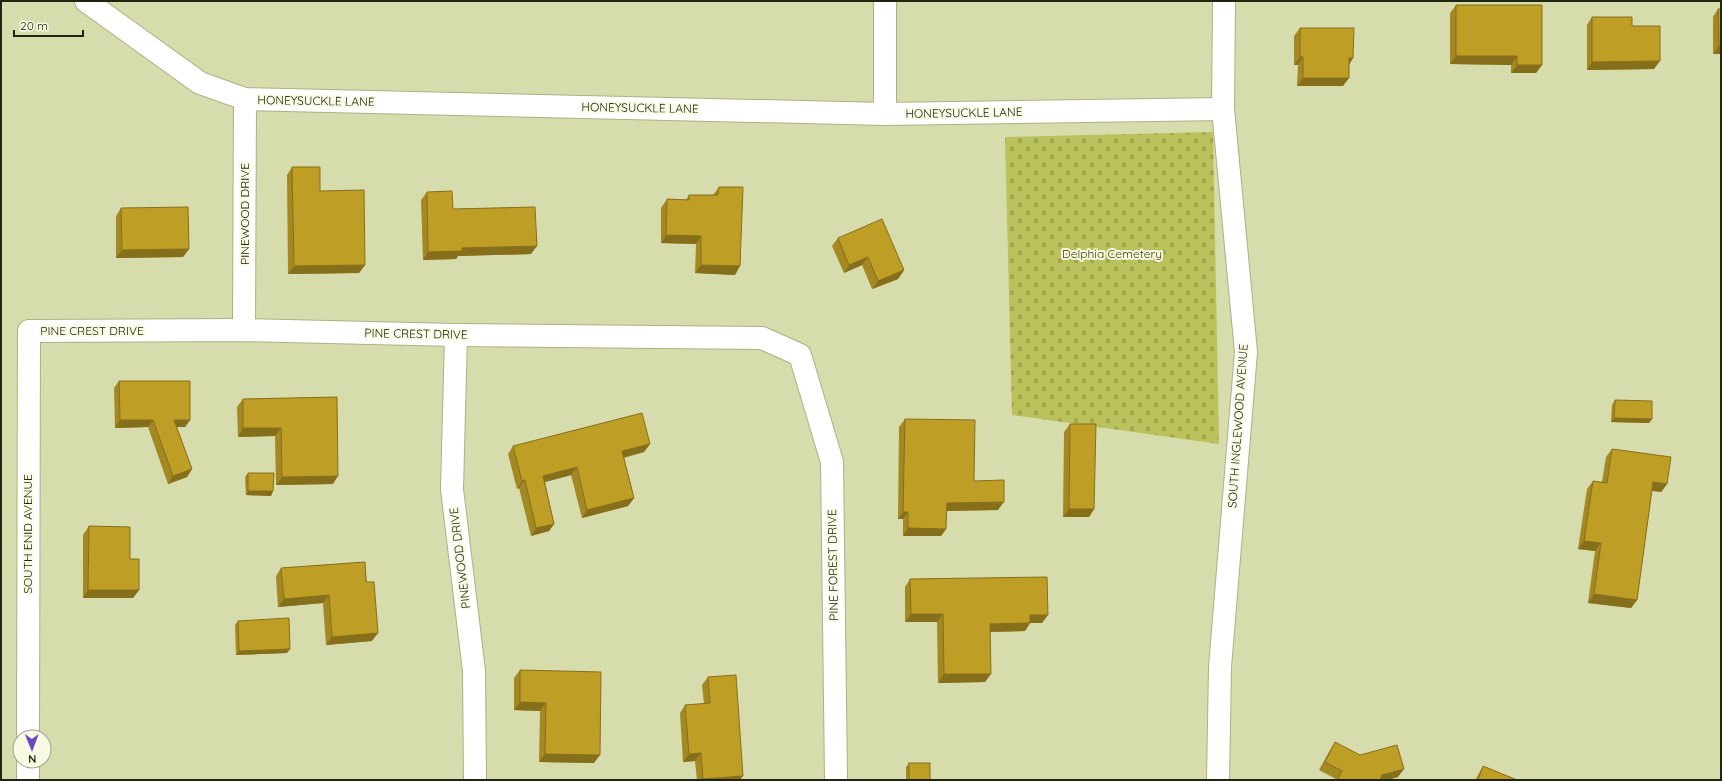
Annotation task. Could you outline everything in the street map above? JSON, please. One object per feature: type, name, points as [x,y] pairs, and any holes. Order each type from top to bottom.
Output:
[{"type":"street","name":"HONEYSUCKLE LANE","points":[[86,1],[200,83],[246,99],[885,114],[1223,109]]},
{"type":"street","points":[[884,1],[885,114]]},
{"type":"street","name":"SOUTH INGLEWOOD AVENUE","points":[[1218,780],[1220,667],[1246,352],[1223,109],[1224,1]]},
{"type":"street","name":"PINEWOOD DRIVE","points":[[244,330],[246,99]]},
{"type":"street","name":"PINE CREST DRIVE","points":[[29,331],[244,330],[456,335],[762,338],[800,355]]},
{"type":"street","name":"SOUTH ENID AVENUE","points":[[28,729],[29,331]]},
{"type":"street","name":"PINEWOOD DRIVE","points":[[456,335],[452,488],[474,671],[475,780]]},
{"type":"street","name":"PINE FOREST DRIVE","points":[[800,355],[832,462],[836,780]]},
{"type":"street","points":[[28,769],[28,780]]},
{"type":"green space","name":"Delphia Cemetery","points":[[1213,132],[1219,444],[1012,415],[1005,137]]},
{"type":"building","points":[[1456,5],[1542,5],[1542,65],[1517,65],[1517,56],[1456,56]]},
{"type":"building","points":[[1718,9],[1721,9],[1721,46],[1719,46]]},
{"type":"building","points":[[1592,17],[1632,17],[1632,26],[1660,26],[1660,61],[1592,62]]},
{"type":"building","points":[[1300,28],[1354,28],[1353,58],[1349,58],[1349,78],[1303,78],[1303,57],[1300,57]]},
{"type":"building","points":[[292,167],[320,167],[320,191],[364,190],[365,265],[294,266]]},
{"type":"building","points":[[719,187],[743,187],[740,266],[701,265],[701,236],[666,235],[667,199],[689,200],[689,195],[718,195]]},
{"type":"building","points":[[452,191],[453,209],[535,207],[537,246],[462,248],[462,251],[428,252],[427,192]]},
{"type":"building","points":[[188,207],[189,249],[122,250],[121,208]]},
{"type":"building","points":[[882,219],[904,270],[878,281],[868,257],[849,265],[838,238]]},
{"type":"building","points":[[119,381],[190,381],[190,420],[174,420],[192,469],[173,476],[153,420],[120,420]]},
{"type":"building","points":[[337,397],[338,476],[282,477],[281,428],[243,428],[243,399]]},
{"type":"building","points":[[1615,400],[1652,401],[1652,419],[1614,418]]},
{"type":"building","points":[[642,413],[650,444],[622,451],[634,498],[587,510],[577,467],[543,476],[554,524],[536,528],[525,480],[522,481],[513,446]]},
{"type":"building","points":[[905,419],[975,420],[974,481],[1004,480],[1004,502],[947,503],[946,529],[908,528],[908,512],[903,512]]},
{"type":"building","points":[[1070,424],[1096,424],[1094,509],[1069,509]]},
{"type":"building","points":[[1612,449],[1671,457],[1667,484],[1653,482],[1637,600],[1594,594],[1601,543],[1584,541],[1593,481],[1607,483]]},
{"type":"building","points":[[248,473],[274,473],[273,491],[248,491]]},
{"type":"building","points":[[89,526],[130,527],[130,559],[139,559],[139,590],[88,590]]},
{"type":"building","points":[[365,562],[366,582],[374,582],[378,633],[332,637],[329,595],[284,599],[281,568]]},
{"type":"building","points":[[1047,577],[1048,615],[1030,615],[1030,623],[990,624],[991,674],[944,674],[943,614],[911,614],[910,579]]},
{"type":"building","points":[[289,618],[290,649],[239,651],[238,621]]},
{"type":"building","points":[[520,670],[601,672],[600,755],[545,754],[546,703],[520,702]]},
{"type":"building","points":[[736,675],[743,776],[703,779],[701,753],[689,754],[685,705],[710,703],[708,677]]},
{"type":"building","points":[[1335,742],[1360,755],[1397,745],[1404,769],[1382,775],[1380,780],[1337,780],[1342,771],[1325,762]]},
{"type":"building","points":[[909,763],[930,763],[930,780],[909,780]]},
{"type":"building","points":[[1483,766],[1517,780],[1478,780]]}]
